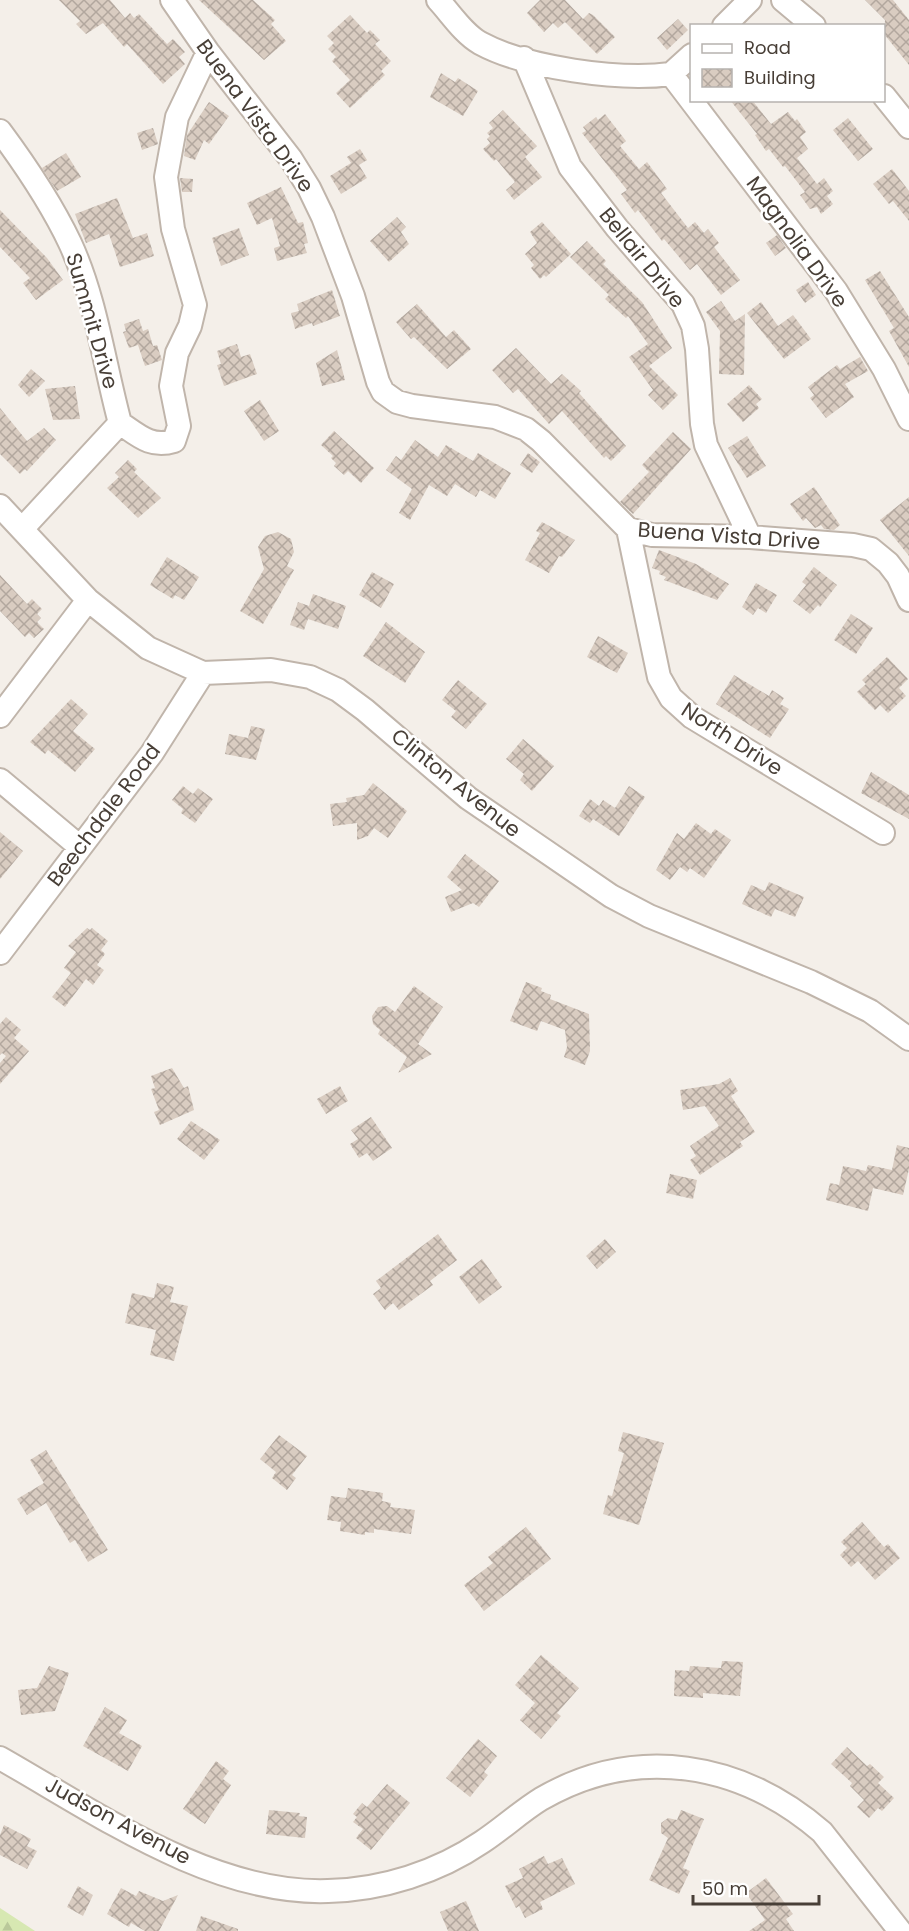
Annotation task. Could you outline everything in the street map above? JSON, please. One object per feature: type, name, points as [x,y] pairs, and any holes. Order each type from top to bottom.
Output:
[{"type":"street","name":"Buena Vista Drive","points":[[172,0],[208,52],[291,159],[309,188],[328,227],[358,309],[378,382],[383,392],[397,402],[412,406],[495,417],[526,429],[628,529],[652,535],[750,537],[853,544],[871,549],[888,563],[898,576],[909,600]]},
{"type":"street","points":[[438,0],[479,42],[524,58],[566,69],[647,77],[671,74],[690,57]]},
{"type":"street","points":[[726,24],[750,0]]},
{"type":"street","points":[[783,0],[812,24]]},
{"type":"street","points":[[22,529],[120,423],[147,442],[161,445],[174,441],[179,426],[171,386],[177,353],[190,326],[195,305],[173,229],[166,177],[177,117],[208,52]]},
{"type":"street","name":"Bellair Drive","points":[[524,58],[570,167],[622,234],[683,304],[693,326],[697,349],[702,424],[706,445],[750,537]]},
{"type":"street","name":"Magnolia Drive","points":[[671,74],[690,99]]},
{"type":"street","points":[[885,97],[909,127]]},
{"type":"street","name":"Magnolia Drive","points":[[692,102],[836,291],[884,369],[909,419]]},
{"type":"street","name":"Summit Drive","points":[[0,131],[24,164],[70,244],[94,316],[120,423]]},
{"type":"street","name":"Clinton Avenue","points":[[0,506],[88,600],[148,648],[203,673],[271,670],[310,677],[338,690],[366,710],[468,798],[611,896],[648,916],[811,982],[870,1011],[909,1039]]},
{"type":"street","name":"North Drive","points":[[628,529],[659,677],[670,698],[693,717],[883,833]]},
{"type":"street","points":[[0,716],[88,600]]},
{"type":"street","name":"Beechdale Road","points":[[0,953],[152,753],[203,673]]},
{"type":"street","points":[[0,780],[80,847]]},
{"type":"street","name":"Judson Avenue","points":[[0,1758],[145,1840],[182,1857],[251,1881],[327,1892],[372,1887],[421,1873],[456,1858],[485,1841],[533,1805],[570,1785],[614,1771],[664,1767],[693,1768],[752,1785],[778,1798],[807,1818],[822,1832],[900,1931]]},
{"type":"green space","points":[[0,1908],[35,1931],[0,1931]]},
{"type":"building","points":[[59,0],[110,0],[125,18],[130,13],[134,18],[139,14],[167,44],[173,39],[185,52],[179,57],[185,64],[163,84],[127,44],[124,47],[103,23],[86,34],[76,24],[80,21]]},
{"type":"building","points":[[199,0],[253,0],[275,20],[271,24],[286,41],[264,60]]},
{"type":"building","points":[[540,0],[565,0],[583,19],[589,13],[593,15],[615,37],[597,54],[565,22],[558,28],[553,23],[544,32],[527,13]]},
{"type":"building","points":[[865,0],[893,0],[909,20],[909,65],[885,35],[885,20]]},
{"type":"building","points":[[350,15],[367,33],[370,30],[380,40],[375,44],[391,61],[381,71],[385,75],[350,108],[336,93],[350,80],[332,61],[336,57],[328,49],[334,43],[327,36]]},
{"type":"building","points":[[678,19],[688,30],[667,50],[657,38]]},
{"type":"building","points":[[441,73],[455,82],[458,78],[478,91],[463,116],[430,97]]},
{"type":"building","points":[[209,102],[229,116],[209,144],[204,140],[195,160],[184,156],[187,135]]},
{"type":"building","points":[[732,102],[754,102],[771,124],[788,112],[795,121],[797,119],[806,132],[800,137],[808,149],[797,158],[817,184],[824,178],[833,191],[827,196],[833,204],[821,214],[817,207],[810,209],[800,195],[805,192],[769,149],[766,151],[755,135],[757,134]]},
{"type":"building","points":[[503,110],[537,146],[525,157],[542,177],[514,200],[506,190],[515,182],[496,159],[494,161],[483,149],[490,143],[487,139],[490,136],[487,133],[493,128],[489,123]]},
{"type":"building","points":[[605,114],[626,141],[620,146],[639,169],[647,162],[667,189],[661,193],[688,228],[695,222],[704,233],[708,229],[719,243],[714,247],[740,280],[721,295],[697,264],[690,270],[664,239],[662,241],[638,210],[635,213],[621,194],[627,190],[582,133],[586,131],[583,127],[596,117],[598,120]]},
{"type":"building","points":[[848,118],[873,149],[858,161],[833,130]]},
{"type":"building","points":[[153,128],[158,144],[142,150],[137,133]]},
{"type":"building","points":[[360,149],[367,160],[359,165],[367,178],[341,194],[330,176],[351,163],[347,157]]},
{"type":"building","points":[[66,153],[81,177],[57,191],[42,168]]},
{"type":"building","points":[[892,169],[909,191],[909,221],[893,201],[889,204],[873,184]]},
{"type":"building","points":[[180,178],[193,179],[192,192],[182,192]]},
{"type":"building","points":[[281,187],[298,223],[303,222],[308,243],[304,244],[307,253],[277,261],[274,248],[280,246],[272,218],[257,225],[247,203]]},
{"type":"building","points":[[117,198],[133,238],[147,233],[154,256],[120,267],[109,234],[86,243],[75,214]]},
{"type":"building","points":[[0,210],[47,258],[63,280],[36,300],[23,283],[30,278],[0,247]]},
{"type":"building","points":[[397,217],[406,227],[401,232],[409,244],[389,262],[370,241]]},
{"type":"building","points":[[542,222],[571,254],[546,277],[544,275],[540,279],[531,268],[534,265],[525,254],[537,243],[530,232]]},
{"type":"building","points":[[239,228],[249,255],[221,266],[212,238]]},
{"type":"building","points":[[777,235],[786,248],[775,256],[766,243]]},
{"type":"building","points":[[587,241],[606,261],[603,264],[642,302],[672,348],[649,366],[678,395],[663,410],[648,395],[653,390],[629,357],[648,344],[628,316],[626,318],[605,299],[609,295],[570,257]]},
{"type":"building","points":[[880,271],[909,317],[909,367],[889,331],[894,328],[865,280]]},
{"type":"building","points":[[808,282],[816,295],[805,303],[796,290]]},
{"type":"building","points":[[332,290],[340,316],[313,326],[312,323],[295,329],[291,313],[299,311],[297,304]]},
{"type":"building","points":[[721,301],[735,321],[745,314],[744,375],[719,374],[720,331],[706,312]]},
{"type":"building","points":[[761,302],[778,326],[793,315],[811,339],[784,359],[747,313]]},
{"type":"building","points":[[417,304],[446,337],[454,330],[471,349],[447,369],[414,337],[411,339],[396,322]]},
{"type":"building","points":[[139,319],[143,331],[148,329],[153,346],[157,345],[162,360],[145,366],[138,345],[129,348],[123,332],[126,331],[124,324]]},
{"type":"building","points":[[237,344],[241,357],[250,354],[257,374],[224,386],[217,365],[221,364],[217,351]]},
{"type":"building","points":[[516,348],[551,384],[562,374],[581,391],[579,393],[626,446],[611,461],[606,456],[604,458],[562,411],[549,424],[518,389],[513,393],[492,370]]},
{"type":"building","points":[[337,350],[345,380],[322,386],[316,363]]},
{"type":"building","points":[[860,357],[868,371],[845,384],[854,397],[826,418],[810,398],[814,395],[808,387],[837,365],[840,369]]},
{"type":"building","points":[[31,369],[45,381],[29,397],[18,385]]},
{"type":"building","points":[[749,385],[762,399],[756,404],[759,408],[743,422],[727,404]]},
{"type":"building","points":[[75,386],[80,419],[53,420],[45,389]]},
{"type":"building","points":[[260,400],[279,431],[264,441],[244,411]]},
{"type":"building","points":[[0,408],[27,441],[44,428],[56,440],[27,471],[25,469],[20,474],[0,454]]},
{"type":"building","points":[[334,431],[374,468],[361,483],[348,471],[344,475],[334,466],[336,463],[331,458],[333,456],[321,445]]},
{"type":"building","points":[[673,432],[691,449],[633,514],[620,502],[649,472],[642,465]]},
{"type":"building","points":[[747,436],[766,466],[747,478],[728,448]]},
{"type":"building","points":[[415,440],[438,457],[446,445],[473,461],[478,453],[511,473],[495,499],[480,490],[476,497],[455,484],[447,496],[429,485],[410,520],[399,513],[412,489],[386,470],[396,456],[401,460]]},
{"type":"building","points":[[528,453],[540,462],[532,473],[520,465]]},
{"type":"building","points":[[128,460],[137,469],[134,472],[161,498],[138,518],[107,488],[119,477],[115,473]]},
{"type":"building","points":[[814,487],[840,525],[834,530],[824,529],[821,525],[815,528],[806,518],[803,521],[790,504]]},
{"type":"building","points":[[909,497],[909,556],[880,520]]},
{"type":"building","points":[[542,522],[575,540],[562,557],[559,556],[549,573],[525,560],[540,533],[536,531]]},
{"type":"building","points":[[278,532],[291,539],[294,552],[287,566],[294,570],[263,624],[240,611],[264,569],[258,547],[265,536]]},
{"type":"building","points":[[659,550],[696,564],[729,584],[717,600],[664,580],[666,577],[659,574],[660,571],[652,568]]},
{"type":"building","points":[[167,557],[199,577],[184,600],[175,595],[173,599],[150,585]]},
{"type":"building","points":[[814,567],[837,585],[820,607],[818,605],[810,614],[793,601],[806,585],[802,582]]},
{"type":"building","points":[[372,572],[394,584],[381,608],[359,595]]},
{"type":"building","points":[[0,575],[27,604],[32,599],[42,609],[37,614],[41,618],[37,622],[44,629],[34,638],[29,633],[25,637],[0,611]]},
{"type":"building","points":[[756,583],[777,595],[766,613],[758,608],[753,615],[742,607]]},
{"type":"building","points":[[313,594],[346,606],[338,629],[308,619],[304,630],[290,625],[298,602],[309,606]]},
{"type":"building","points":[[851,614],[873,628],[856,654],[834,640]]},
{"type":"building","points":[[386,622],[425,652],[405,683],[363,656]]},
{"type":"building","points":[[598,636],[628,653],[617,673],[587,657]]},
{"type":"building","points":[[887,657],[908,679],[899,688],[906,696],[888,713],[880,705],[875,710],[857,692],[866,684],[862,680]]},
{"type":"building","points":[[734,675],[769,696],[772,690],[784,698],[780,704],[789,709],[770,738],[716,704]]},
{"type":"building","points":[[458,680],[487,704],[466,729],[451,717],[456,711],[442,700]]},
{"type":"building","points":[[71,699],[88,714],[73,731],[95,749],[75,772],[48,750],[45,754],[30,742]]},
{"type":"building","points":[[251,726],[265,729],[256,760],[225,754],[229,734],[248,738]]},
{"type":"building","points":[[523,739],[554,766],[532,791],[520,780],[524,774],[506,759]]},
{"type":"building","points":[[871,772],[909,795],[909,819],[861,793]]},
{"type":"building","points":[[373,783],[407,811],[388,838],[374,828],[368,836],[357,840],[357,823],[333,826],[330,804],[347,802],[346,798],[364,795]]},
{"type":"building","points":[[183,786],[193,794],[198,788],[213,799],[195,823],[181,813],[183,809],[172,800]]},
{"type":"building","points":[[629,786],[645,797],[619,836],[593,819],[590,823],[579,816],[590,799],[599,806],[603,800],[615,808]]},
{"type":"building","points":[[696,823],[711,834],[715,829],[731,840],[704,878],[690,868],[687,872],[680,867],[670,880],[656,870],[677,833],[684,839]]},
{"type":"building","points":[[0,832],[23,851],[0,879]]},
{"type":"building","points":[[465,854],[499,881],[479,907],[473,903],[451,912],[445,897],[462,890],[447,877]]},
{"type":"building","points":[[769,882],[804,897],[795,917],[775,909],[771,917],[742,904],[751,885],[765,891]]},
{"type":"building","points":[[87,928],[90,930],[92,928],[108,941],[101,950],[105,954],[97,965],[104,970],[93,985],[86,979],[65,1007],[52,997],[71,973],[64,968],[76,952],[68,946]]},
{"type":"building","points":[[526,982],[542,988],[541,991],[551,995],[550,999],[589,1014],[590,1051],[585,1065],[564,1057],[567,1047],[565,1030],[541,1021],[537,1031],[510,1021]]},
{"type":"building","points":[[414,986],[443,1007],[418,1044],[432,1054],[398,1073],[407,1057],[378,1034],[380,1030],[373,1024],[372,1016],[378,1007],[387,1006],[395,1012]]},
{"type":"building","points":[[6,1017],[21,1030],[14,1038],[29,1051],[0,1084],[0,1063],[6,1056],[2,1053],[0,1055],[0,1024]]},
{"type":"building","points":[[172,1068],[184,1088],[188,1086],[194,1110],[160,1125],[154,1112],[159,1110],[151,1089],[155,1088],[151,1076]]},
{"type":"building","points":[[730,1078],[738,1091],[731,1096],[755,1132],[740,1142],[743,1146],[700,1175],[690,1160],[696,1156],[690,1146],[719,1126],[705,1106],[683,1110],[680,1090],[719,1084]]},
{"type":"building","points":[[340,1086],[348,1101],[326,1114],[317,1099]]},
{"type":"building","points":[[371,1117],[392,1148],[373,1161],[367,1153],[359,1158],[350,1144],[358,1139],[351,1130]]},
{"type":"building","points":[[191,1121],[220,1140],[204,1160],[177,1139]]},
{"type":"building","points":[[897,1145],[909,1148],[909,1169],[903,1195],[873,1188],[868,1211],[826,1200],[830,1183],[839,1185],[843,1166],[866,1171],[868,1165],[892,1170]]},
{"type":"building","points":[[670,1174],[697,1180],[693,1199],[666,1193]]},
{"type":"building","points":[[438,1234],[457,1260],[430,1281],[433,1285],[399,1310],[393,1303],[385,1310],[373,1294],[381,1288],[376,1281]]},
{"type":"building","points":[[605,1239],[616,1252],[597,1269],[586,1256]]},
{"type":"building","points":[[482,1259],[502,1287],[479,1304],[459,1277]]},
{"type":"building","points":[[157,1283],[174,1287],[170,1302],[188,1306],[174,1361],[150,1355],[156,1330],[125,1323],[132,1293],[154,1298]]},
{"type":"building","points":[[623,1432],[664,1443],[639,1525],[603,1514],[608,1495],[612,1496],[624,1453],[618,1451]]},
{"type":"building","points":[[279,1435],[307,1456],[292,1475],[296,1478],[287,1490],[272,1478],[276,1472],[260,1459]]},
{"type":"building","points":[[46,1450],[108,1550],[88,1562],[75,1540],[70,1543],[46,1503],[27,1515],[17,1499],[44,1483],[30,1460]]},
{"type":"building","points":[[348,1488],[383,1493],[382,1501],[391,1503],[390,1507],[415,1510],[411,1534],[374,1529],[374,1533],[365,1532],[365,1535],[340,1531],[341,1522],[327,1520],[331,1496],[346,1498]]},
{"type":"building","points":[[862,1522],[884,1547],[888,1544],[900,1558],[875,1580],[858,1561],[851,1567],[840,1555],[847,1548],[841,1542]]},
{"type":"building","points":[[526,1527],[551,1559],[484,1611],[464,1585],[493,1563],[488,1557]]},
{"type":"building","points":[[541,1655],[579,1688],[557,1713],[561,1716],[541,1739],[520,1720],[535,1703],[515,1685]]},
{"type":"building","points":[[722,1661],[743,1662],[740,1696],[703,1693],[703,1698],[674,1696],[675,1670],[689,1671],[690,1666],[721,1668]]},
{"type":"building","points":[[49,1666],[69,1673],[55,1711],[21,1715],[18,1690],[37,1688]]},
{"type":"building","points":[[105,1707],[127,1720],[119,1733],[142,1746],[128,1771],[83,1746]]},
{"type":"building","points":[[478,1739],[497,1756],[484,1772],[488,1775],[470,1797],[446,1778]]},
{"type":"building","points":[[847,1747],[867,1766],[870,1764],[884,1777],[878,1783],[894,1798],[882,1811],[878,1808],[869,1818],[857,1807],[864,1800],[850,1786],[852,1783],[831,1764]]},
{"type":"building","points":[[216,1761],[229,1771],[223,1779],[231,1785],[205,1824],[183,1809]]},
{"type":"building","points":[[387,1784],[410,1803],[371,1850],[356,1838],[363,1829],[353,1822],[357,1817],[353,1814],[362,1803],[367,1807]]},
{"type":"building","points":[[269,1810],[300,1813],[299,1816],[307,1817],[305,1838],[266,1834]]},
{"type":"building","points":[[681,1810],[704,1819],[683,1868],[690,1871],[679,1894],[649,1880],[668,1838],[661,1833],[661,1823],[668,1818],[677,1820]]},
{"type":"building","points":[[4,1825],[31,1839],[27,1846],[37,1851],[27,1869],[0,1855],[0,1835]]},
{"type":"building","points":[[544,1856],[548,1864],[562,1858],[575,1884],[540,1902],[543,1909],[525,1918],[519,1906],[516,1908],[505,1886],[523,1878],[519,1869]]},
{"type":"building","points":[[766,1878],[793,1914],[786,1919],[794,1931],[749,1931],[765,1920],[746,1893]]},
{"type":"building","points":[[78,1886],[93,1895],[83,1916],[67,1907]]},
{"type":"building","points":[[121,1888],[136,1896],[139,1891],[163,1901],[178,1895],[159,1931],[145,1931],[131,1923],[129,1927],[107,1914]]},
{"type":"building","points":[[466,1901],[479,1931],[448,1931],[440,1912]]},
{"type":"building","points":[[201,1916],[238,1929],[238,1931],[196,1931]]}]
